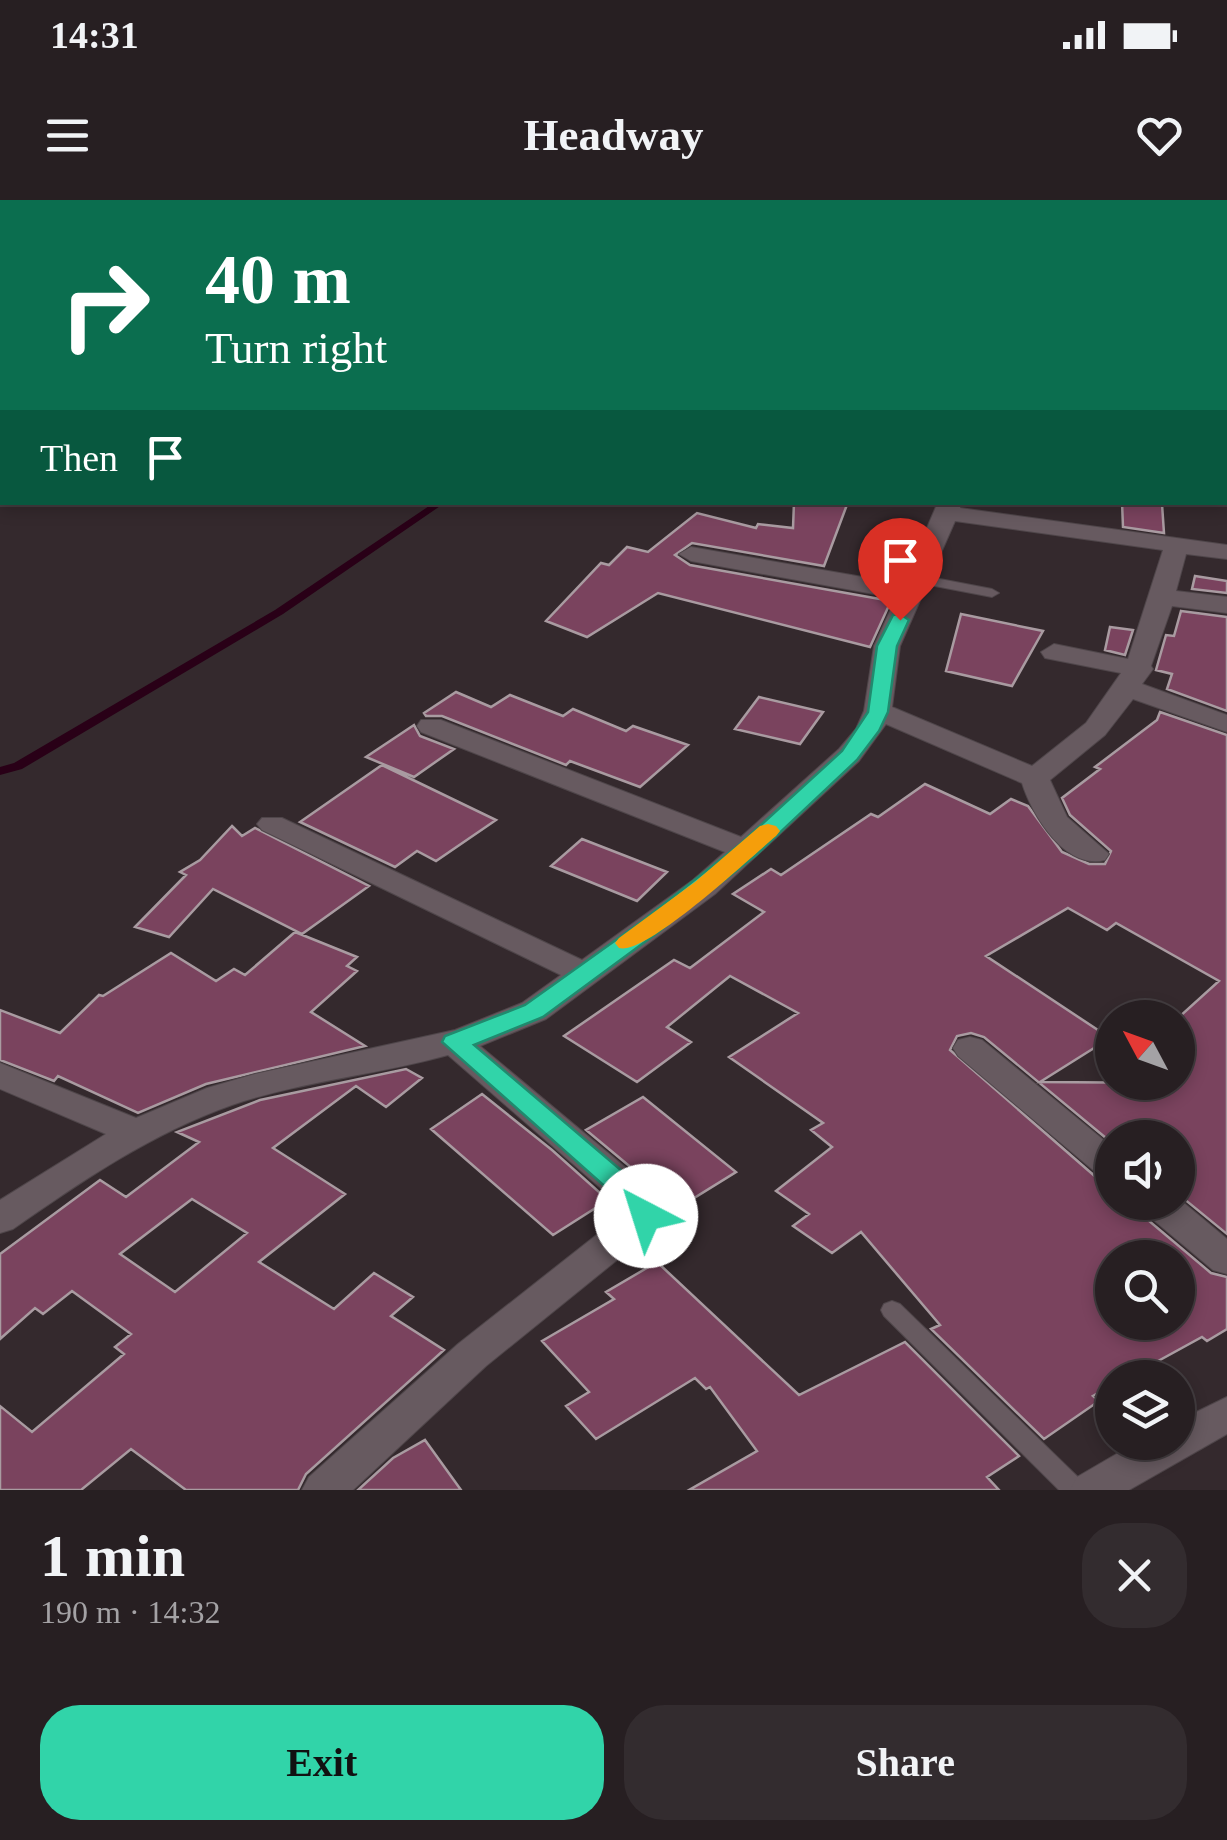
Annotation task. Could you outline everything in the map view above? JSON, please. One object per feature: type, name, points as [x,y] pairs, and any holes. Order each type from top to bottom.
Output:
[{"type":"street","points":[[0,1218],[134,1130],[252,1086],[454,1042],[507,1025],[534,1011],[585,974],[748,850],[849,755],[869,731],[878,712],[887,646],[948,508],[1176,548],[1227,552]]},
{"type":"street","points":[[1035,778],[1093,734],[1134,679],[1176,548]]},
{"type":"street","points":[[692,554],[916,586]]},
{"type":"street","points":[[1162,597],[1227,605]]},
{"type":"street","points":[[1054,652],[1134,679],[1227,724]]},
{"type":"street","points":[[878,712],[1035,778],[1053,821],[1067,839],[1094,854]]},
{"type":"street","points":[[431,726],[748,850]]},
{"type":"street","points":[[272,824],[585,974]]},
{"type":"street","points":[[324,1490],[472,1354],[646,1216],[646,1208],[637,1198],[454,1042]]},
{"type":"street","points":[[970,1048],[1095,1152]]},
{"type":"street","points":[[0,1075],[134,1130]]},
{"type":"street","points":[[1179,1220],[1227,1260]]},
{"type":"street","points":[[1195,1432],[1227,1414]]},
{"type":"street","points":[[1092,1490],[1144,1460]]},
{"type":"lane","points":[[916,586],[992,592]]},
{"type":"lane","points":[[892,1310],[1074,1490]]},
{"type":"building","points":[[794,505],[847,505],[824,566],[692,543],[675,555],[690,565],[891,601],[870,647],[658,593],[587,637],[546,621],[601,563],[609,565],[627,547],[648,552],[697,513],[756,528],[758,524],[793,528]]},
{"type":"building","points":[[1122,505],[1162,505],[1164,533],[1123,527]]},
{"type":"building","points":[[1195,576],[1227,581],[1227,593],[1192,589]]},
{"type":"building","points":[[1181,611],[1227,617],[1227,711],[1167,689],[1172,674],[1156,670],[1166,635],[1174,636]]},
{"type":"building","points":[[961,614],[1043,631],[1012,686],[946,671]]},
{"type":"building","points":[[1110,627],[1133,630],[1125,655],[1105,650]]},
{"type":"building","points":[[456,692],[491,707],[510,695],[563,716],[573,709],[626,731],[633,726],[688,745],[640,787],[570,761],[566,765],[442,716],[426,716],[424,713]]},
{"type":"building","points":[[759,697],[823,712],[800,744],[735,729]]},
{"type":"building","points":[[1160,712],[1227,735],[1227,1234],[1195,1208],[1195,1120],[1095,1120],[1095,1129],[984,1037],[971,1033],[957,1036],[950,1050],[1095,1176],[1095,1220],[1148,1220],[1172,1240],[1095,1240],[1095,1340],[1195,1340],[1195,1260],[1211,1273],[1227,1277],[1227,1329],[1207,1341],[1202,1337],[1160,1360],[1095,1360],[1095,1404],[1044,1439],[931,1329],[940,1325],[861,1232],[832,1253],[793,1226],[809,1214],[776,1191],[832,1147],[811,1130],[823,1123],[729,1057],[798,1013],[730,976],[667,1027],[691,1042],[637,1082],[564,1036],[674,960],[690,968],[764,912],[733,894],[771,869],[781,875],[871,814],[878,817],[925,784],[990,814],[1011,799],[1028,806],[1062,852],[1089,864],[1105,864],[1111,851],[1070,815],[1062,798],[1100,769],[1095,767],[1157,720]]},
{"type":"building","points":[[414,725],[420,736],[454,749],[414,777],[366,757]]},
{"type":"building","points":[[382,765],[496,820],[436,861],[417,851],[395,867],[300,822]]},
{"type":"building","points":[[232,826],[242,836],[255,828],[369,886],[302,934],[213,889],[169,937],[135,927],[186,875],[180,872],[200,860]]},
{"type":"building","points":[[582,839],[667,872],[637,901],[551,866]]},
{"type":"building","points":[[295,932],[357,957],[347,966],[357,971],[311,1012],[365,1046],[206,1084],[138,1113],[58,1076],[54,1081],[0,1060],[0,1010],[60,1033],[99,995],[171,953],[216,981],[234,969],[245,975]]},
{"type":"building","points":[[406,1069],[422,1078],[386,1107],[356,1086],[273,1148],[345,1194],[259,1262],[334,1309],[374,1273],[413,1297],[391,1316],[444,1350],[306,1474],[298,1490],[186,1490],[131,1449],[81,1490],[0,1490],[0,1406],[32,1432],[124,1354],[115,1347],[131,1334],[72,1291],[43,1314],[35,1308],[0,1339],[0,1254],[100,1180],[126,1197],[199,1142],[177,1132],[260,1100]],"holes":[[[192,1199],[247,1233],[175,1292],[120,1254]]]},
{"type":"building","points":[[482,1094],[608,1200],[553,1235],[431,1129]]},
{"type":"building","points":[[643,1097],[736,1172],[673,1211],[652,1185],[586,1130]]},
{"type":"building","points":[[657,1262],[799,1395],[905,1342],[1019,1456],[987,1477],[999,1490],[689,1490],[757,1451],[710,1387],[706,1389],[695,1378],[596,1439],[566,1406],[589,1392],[542,1341],[614,1299],[606,1292]]},
{"type":"building","points":[[425,1440],[461,1490],[358,1490],[393,1458]]},
{"type":"waterway","points":[[0,771],[18,766],[279,612],[438,505]]},
{"type":"slow traffic","points":[[628,943],[704,887],[768,831]]},
{"type":"route","points":[[646,1216],[646,1208],[637,1198],[454,1042],[507,1025],[534,1011],[649,928],[748,850],[849,755],[869,731],[878,712],[887,646],[900,620]]}]
